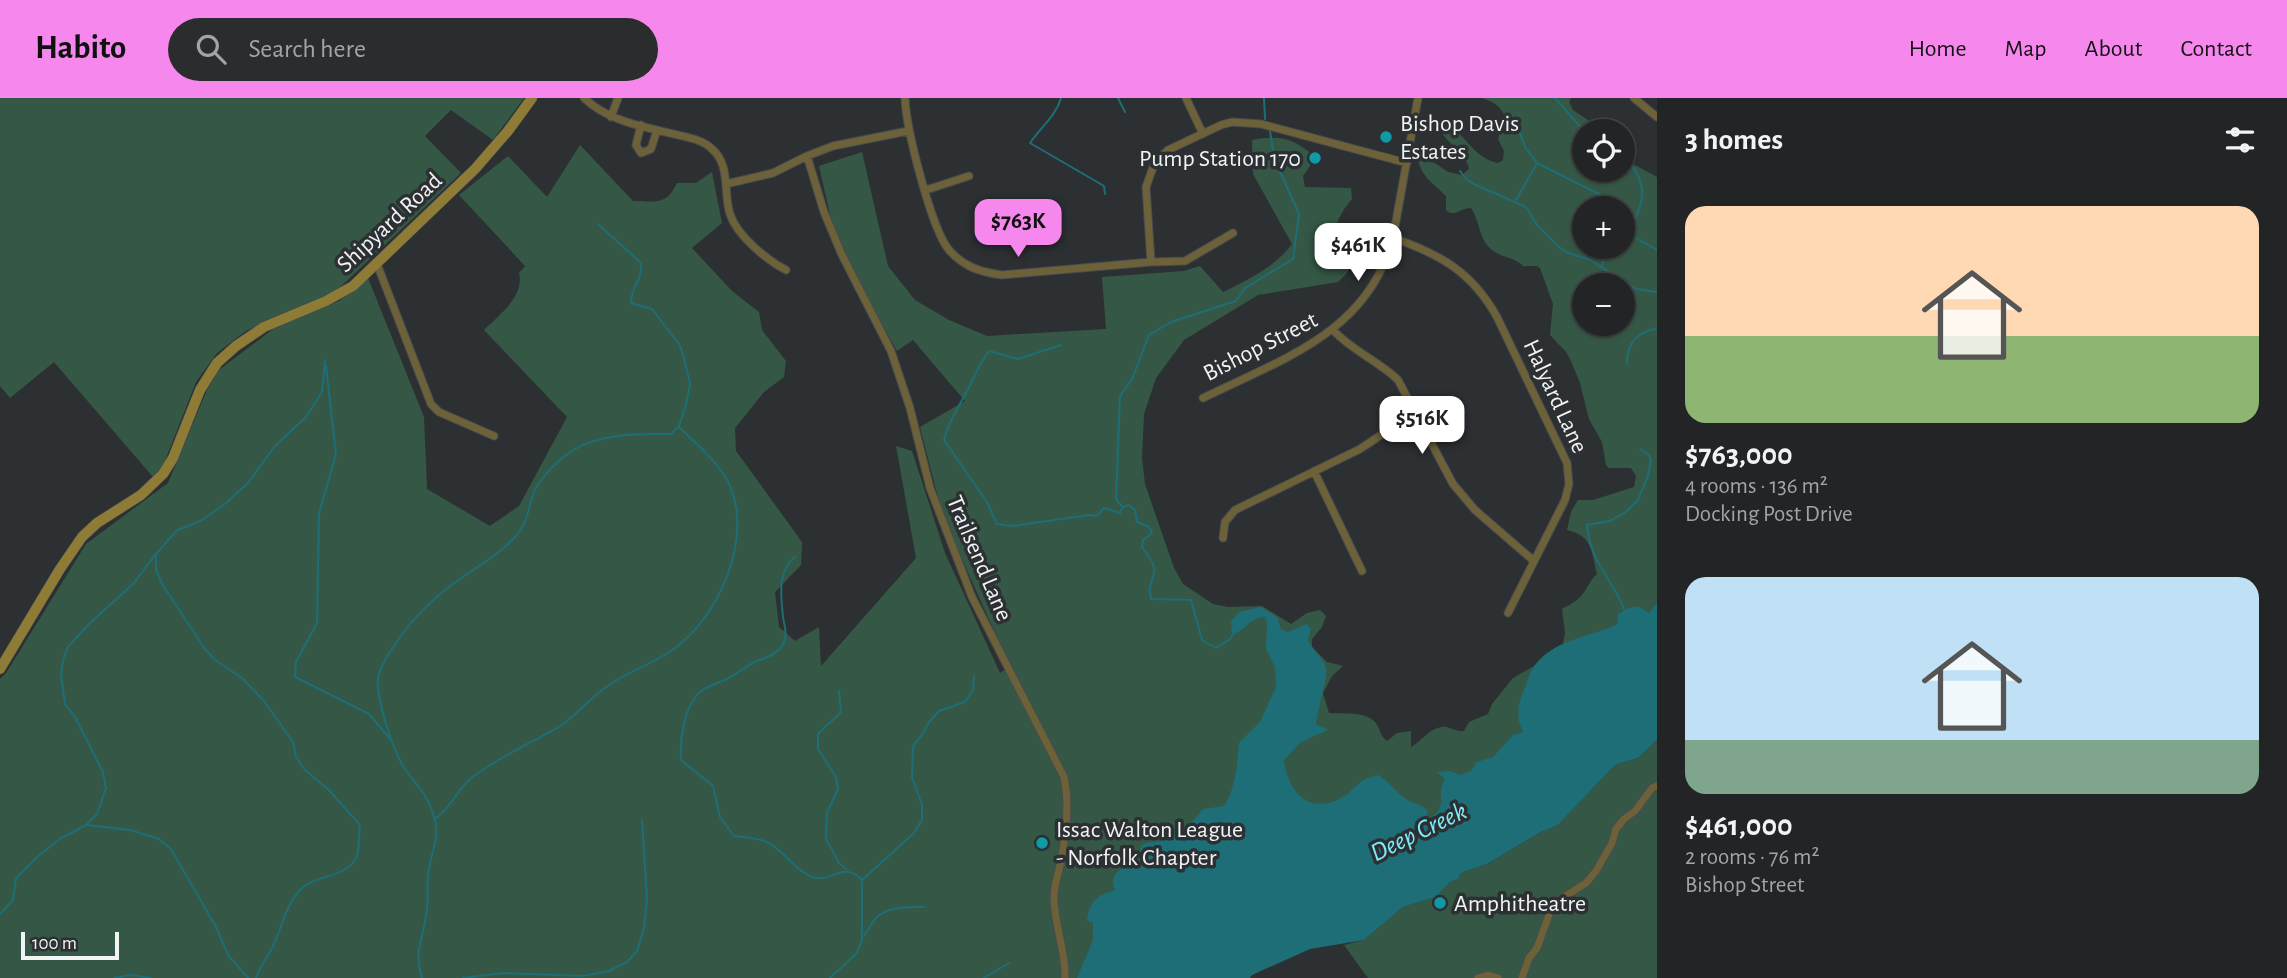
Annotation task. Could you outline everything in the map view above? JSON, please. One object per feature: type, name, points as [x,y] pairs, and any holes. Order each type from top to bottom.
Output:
[{"type":"street","name":"Shipyard Road","points":[[0,669],[73,547],[90,529],[141,495],[163,474],[173,458],[200,390],[217,363],[264,327],[340,294],[377,264],[475,169],[532,98]]},
{"type":"street","points":[[584,98],[593,107],[611,117],[707,144],[721,159],[728,206],[733,220],[763,256],[786,271]]},
{"type":"street","points":[[611,117],[618,98]]},
{"type":"street","points":[[905,98],[908,131],[939,231],[948,249],[960,261],[983,273],[1002,275],[1185,261],[1193,259],[1233,233]]},
{"type":"street","points":[[1186,98],[1202,134]]},
{"type":"street","name":"Bishop Street","points":[[1203,398],[1303,349],[1333,330],[1356,309],[1372,287],[1387,258],[1393,238],[1418,98]]},
{"type":"street","points":[[1634,98],[1657,117]]},
{"type":"street","points":[[1151,262],[1146,187],[1155,162],[1168,150],[1232,122],[1261,124],[1407,163]]},
{"type":"street","points":[[640,125],[636,145],[641,153],[651,149],[657,130]]},
{"type":"street","points":[[726,184],[773,173],[833,146],[908,131]]},
{"type":"street","name":"Trailsend Lane","points":[[807,156],[824,212],[842,255],[891,351],[930,488],[972,597],[1064,777],[1067,804],[1054,901],[1066,959],[1065,978]]},
{"type":"street","points":[[926,190],[969,176]]},
{"type":"street","name":"Halyard Lane","points":[[1393,238],[1427,250],[1453,265],[1486,298],[1563,451],[1569,470],[1568,492],[1508,613]]},
{"type":"street","points":[[377,264],[431,404],[439,412],[494,436]]},
{"type":"street","points":[[1333,330],[1351,347],[1391,373],[1403,386],[1453,484],[1475,510],[1534,561]]},
{"type":"street","points":[[1223,538],[1226,522],[1235,510],[1368,444],[1414,406]]},
{"type":"street","points":[[1314,471],[1362,571]]},
{"type":"street","points":[[1520,977],[1537,948],[1553,904],[1586,883],[1612,843],[1616,829],[1640,805],[1652,788],[1657,786]]},
{"type":"street","points":[[1478,978],[1488,975],[1498,978]]},
{"type":"green space","points":[[0,98],[524,98],[493,140],[451,110],[425,136],[461,173],[336,291],[246,331],[217,353],[196,382],[163,466],[153,477],[54,362],[10,398],[0,386]]},
{"type":"green space","points":[[1482,98],[1571,98],[1569,102],[1573,110],[1586,119],[1572,119],[1572,182],[1635,182],[1635,165],[1657,177],[1657,602],[1649,613],[1655,639],[1436,815],[1121,978],[0,978],[0,679],[86,544],[168,483],[207,390],[219,370],[277,326],[339,301],[368,278],[424,417],[427,489],[490,526],[519,506],[567,417],[484,330],[515,297],[520,281],[519,273],[525,266],[459,195],[508,156],[547,197],[580,145],[633,201],[660,201],[669,196],[677,183],[696,183],[712,172],[722,223],[692,248],[732,291],[759,312],[762,330],[786,361],[784,377],[764,392],[735,428],[736,451],[802,542],[801,565],[775,592],[779,627],[795,641],[819,627],[821,666],[916,558],[896,446],[912,451],[945,553],[1000,673],[1010,666],[943,517],[920,427],[965,401],[913,340],[897,351],[837,245],[819,166],[862,152],[888,266],[915,300],[949,320],[987,336],[1106,329],[1102,277],[1184,271],[1200,266],[1223,292],[1242,283],[1278,260],[1292,244],[1253,174],[1252,140],[1279,138],[1300,146],[1316,157],[1303,176],[1305,187],[1351,188],[1352,199],[1342,213],[1336,231],[1337,242],[1351,262],[1347,273],[1338,282],[1258,295],[1184,340],[1156,378],[1144,414],[1142,458],[1145,484],[1174,568],[1183,584],[1213,604],[1228,607],[1262,606],[1291,624],[1307,613],[1320,610],[1326,616],[1322,627],[1312,639],[1312,647],[1327,662],[1343,666],[1332,676],[1323,693],[1329,713],[1347,713],[1371,718],[1387,741],[1397,733],[1411,731],[1411,747],[1431,731],[1441,727],[1464,731],[1469,722],[1488,714],[1492,704],[1513,678],[1563,644],[1565,633],[1562,609],[1584,593],[1597,574],[1586,540],[1567,530],[1571,512],[1578,500],[1593,500],[1634,487],[1636,476],[1631,468],[1609,468],[1606,465],[1602,442],[1589,419],[1571,361],[1550,335],[1553,304],[1540,268],[1523,266],[1492,250],[1484,241],[1471,208],[1453,213],[1446,210],[1446,196],[1426,177],[1417,159],[1416,150],[1448,172],[1462,175],[1469,169],[1464,157],[1440,130],[1437,124],[1441,121],[1449,125],[1482,156],[1498,163],[1503,160],[1504,151],[1498,139],[1505,116],[1493,103]]},
{"type":"green space","points":[[1657,740],[1657,978],[1368,978],[1344,945],[1364,940],[1403,907],[1436,897],[1450,882],[1458,879],[1461,873],[1487,864],[1539,833],[1558,825],[1615,765],[1638,758]]},
{"type":"water","name":"Deep Creek","points":[[1657,602],[1657,740],[1638,758],[1615,765],[1558,825],[1539,833],[1487,864],[1461,873],[1458,879],[1450,882],[1436,897],[1403,907],[1364,940],[1310,949],[1250,978],[1077,978],[1093,940],[1093,923],[1087,920],[1090,908],[1103,894],[1115,890],[1113,884],[1116,874],[1139,859],[1141,845],[1169,837],[1185,827],[1203,809],[1224,806],[1228,799],[1235,776],[1239,743],[1260,722],[1276,687],[1275,667],[1266,649],[1265,617],[1255,619],[1232,634],[1231,621],[1239,612],[1261,607],[1277,617],[1281,629],[1288,632],[1306,624],[1311,628],[1308,640],[1326,668],[1316,724],[1328,730],[1301,742],[1284,760],[1295,790],[1310,802],[1329,803],[1346,795],[1365,779],[1378,775],[1406,799],[1426,809],[1428,811],[1425,821],[1438,811],[1440,806],[1445,779],[1437,772],[1449,771],[1461,775],[1471,771],[1477,762],[1493,757],[1513,735],[1523,732],[1518,717],[1520,701],[1535,665],[1543,656],[1563,644],[1618,624],[1618,614],[1627,609],[1637,607],[1649,613]]},
{"type":"waterway","points":[[1061,98],[1052,116],[1030,143],[1104,186],[1105,194]]},
{"type":"waterway","points":[[1118,98],[1125,112]]},
{"type":"waterway","points":[[1264,98],[1265,119]]},
{"type":"waterway","points":[[1555,98],[1573,119]]},
{"type":"waterway","points":[[1518,128],[1525,147],[1537,163],[1603,196]]},
{"type":"waterway","points":[[1122,506],[1116,499],[1120,396],[1132,379],[1149,335],[1171,322],[1236,301],[1245,288],[1293,259],[1299,214],[1274,158],[1270,131]]},
{"type":"waterway","points":[[1516,200],[1537,163]]},
{"type":"waterway","points":[[1460,171],[1467,180],[1476,185],[1526,207],[1537,225],[1559,247],[1601,267]]},
{"type":"waterway","points":[[1635,171],[1642,187],[1640,207],[1635,218]]},
{"type":"waterway","points":[[422,978],[419,953],[427,910],[428,875],[436,824],[426,798],[402,764],[392,740],[378,687],[382,666],[405,630],[429,604],[513,540],[525,522],[536,488],[562,458],[584,444],[608,437],[671,434],[679,426],[686,405],[690,384],[679,344],[652,309],[631,303],[641,263],[598,224]]},
{"type":"waterway","points":[[1635,238],[1657,250]]},
{"type":"waterway","points":[[1605,259],[1601,267],[1636,289],[1657,292]]},
{"type":"waterway","points":[[1627,364],[1627,356],[1634,340],[1657,328]]},
{"type":"waterway","points":[[1061,345],[1018,359],[989,351],[952,418],[944,440],[987,502],[997,524],[1012,526],[1097,516],[1104,508],[1120,513],[1123,507],[1129,505],[1135,510],[1137,522],[1149,527],[1152,533],[1143,540],[1142,547],[1153,565],[1151,599],[1191,600],[1202,640],[1216,648],[1233,634]]},
{"type":"waterway","points":[[256,978],[288,909],[300,890],[349,867],[354,861],[358,852],[360,825],[329,790],[305,770],[296,757],[293,742],[264,701],[242,678],[215,660],[205,649],[162,584],[156,570],[156,554],[176,531],[202,520],[248,483],[274,447],[306,417],[322,392],[325,360]]},
{"type":"waterway","points":[[326,366],[336,454],[319,513],[317,623],[296,662],[295,677],[369,714],[390,739]]},
{"type":"waterway","points":[[436,818],[475,775],[562,725],[614,682],[671,651],[705,618],[718,596],[735,548],[735,500],[721,471],[679,427]]},
{"type":"waterway","points":[[1625,611],[1592,549],[1587,525],[1610,521],[1626,512],[1638,500],[1651,460],[1649,455],[1640,449]]},
{"type":"waterway","points":[[0,914],[13,900],[16,878],[37,857],[60,839],[86,825],[97,814],[106,788],[103,772],[75,717],[65,704],[61,675],[63,660],[68,647],[134,583],[155,555]]},
{"type":"waterway","points":[[795,557],[789,562],[783,576],[782,601],[786,634],[783,644],[774,653],[697,695],[685,722],[681,760],[713,786],[720,817],[734,836],[767,842],[809,876],[822,878],[850,872],[862,880]]},
{"type":"waterway","points":[[830,978],[857,953],[862,939],[862,880],[914,833],[922,820],[922,805],[912,777],[913,746],[939,711],[965,702],[973,690],[974,676]]},
{"type":"waterway","points":[[839,691],[841,712],[818,734],[818,749],[836,777],[838,789],[827,813],[826,839],[839,863],[846,869]]},
{"type":"waterway","points":[[463,978],[503,973],[583,976],[609,971],[627,962],[637,951],[644,928],[647,899],[642,820]]},
{"type":"waterway","points":[[87,825],[130,830],[159,839],[171,849],[216,927],[228,955],[248,978]]},
{"type":"waterway","points":[[864,936],[882,913],[899,908],[924,907]]},
{"type":"waterway","points":[[984,978],[1009,963]]},
{"type":"waterway","points":[[114,978],[131,975],[151,978]]},
{"type":"place","name":"Bishop Davis Estates","points":[[1386,137]]},
{"type":"place","name":"Pump Station 170","points":[[1315,158]]},
{"type":"place","name":"Issac Walton League - Norfolk Chapter","points":[[1042,843]]},
{"type":"place","name":"Amphitheatre","points":[[1440,903]]}]
